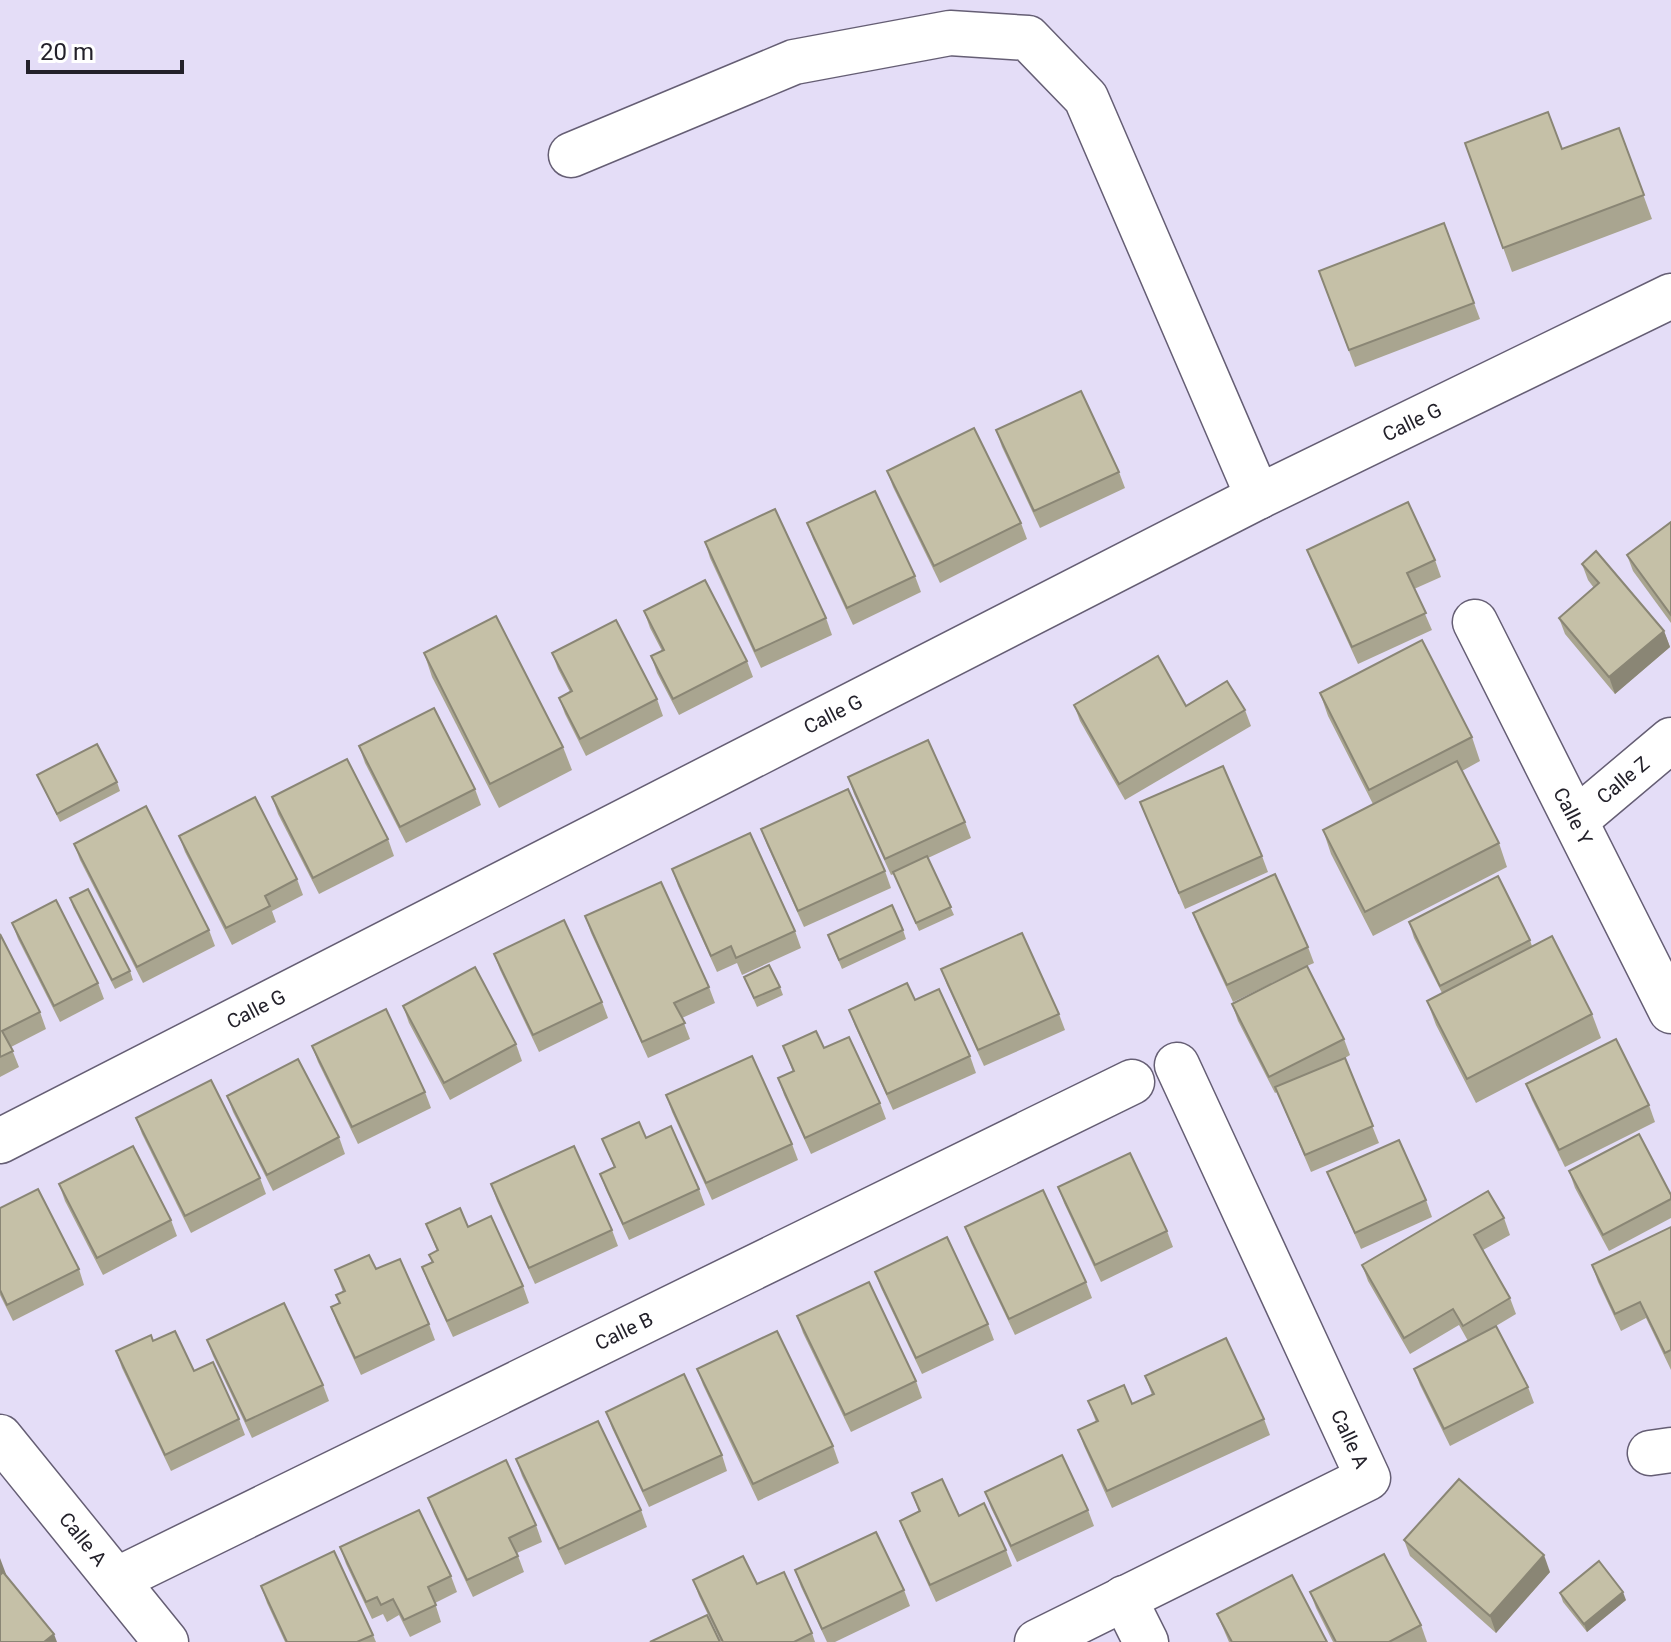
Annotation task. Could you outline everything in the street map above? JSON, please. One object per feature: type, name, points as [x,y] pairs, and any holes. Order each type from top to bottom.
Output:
[{"type":"street","points":[[571,155],[794,62],[950,33],[1028,38],[1086,98],[1258,497]]},
{"type":"street","name":"Calle G","points":[[0,1141],[1258,497],[1671,296]]},
{"type":"street","name":"Calle Y","points":[[1475,622],[1671,1011]]},
{"type":"street","name":"Calle Z","points":[[1576,820],[1671,740]]},
{"type":"street","name":"Calle A","points":[[1037,1642],[1368,1478],[1177,1065]]},
{"type":"street","name":"Calle B","points":[[116,1580],[1132,1082]]},
{"type":"street","name":"Calle A","points":[[0,1437],[166,1642]]},
{"type":"street","points":[[1124,1598],[1146,1642]]},
{"type":"building","points":[[1548,112],[1562,149],[1619,128],[1644,195],[1503,248],[1465,143]]},
{"type":"building","points":[[1444,223],[1474,303],[1349,350],[1319,271]]},
{"type":"building","points":[[1081,391],[1119,472],[1034,511],[996,430]]},
{"type":"building","points":[[974,428],[1021,523],[934,566],[887,471]]},
{"type":"building","points":[[875,491],[915,576],[847,608],[807,523]]},
{"type":"building","points":[[1408,502],[1435,560],[1407,573],[1426,613],[1352,647],[1307,550]]},
{"type":"building","points":[[775,509],[826,618],[755,651],[705,542]]},
{"type":"building","points":[[1671,522],[1671,615],[1627,555]]},
{"type":"building","points":[[1596,551],[1664,631],[1609,677],[1559,618],[1599,583],[1582,564]]},
{"type":"building","points":[[705,580],[747,661],[673,699],[651,656],[664,650],[644,611]]},
{"type":"building","points":[[496,616],[563,747],[490,784],[424,653]]},
{"type":"building","points":[[616,620],[657,699],[580,739],[559,698],[572,691],[552,653]]},
{"type":"building","points":[[1422,640],[1472,737],[1369,790],[1320,693]]},
{"type":"building","points":[[1158,656],[1186,706],[1227,681],[1245,710],[1119,784],[1074,705]]},
{"type":"building","points":[[434,708],[475,789],[400,827],[359,746]]},
{"type":"building","points":[[928,740],[965,822],[885,859],[848,777]]},
{"type":"building","points":[[97,744],[117,782],[57,814],[37,775]]},
{"type":"building","points":[[347,759],[388,839],[313,878],[272,797]]},
{"type":"building","points":[[1457,761],[1499,843],[1365,912],[1323,830]]},
{"type":"building","points":[[1223,766],[1262,856],[1179,893],[1140,802]]},
{"type":"building","points":[[848,789],[885,871],[798,911],[761,829]]},
{"type":"building","points":[[255,797],[297,879],[265,896],[270,906],[226,928],[179,836]]},
{"type":"building","points":[[146,806],[209,930],[137,967],[74,844]]},
{"type":"building","points":[[750,833],[795,931],[736,958],[731,946],[711,956],[672,869]]},
{"type":"building","points":[[927,856],[951,907],[916,923],[893,872]]},
{"type":"building","points":[[1275,874],[1308,947],[1227,985],[1193,913]]},
{"type":"building","points":[[1498,876],[1530,940],[1440,986],[1409,922]]},
{"type":"building","points":[[661,882],[709,987],[674,1003],[685,1023],[642,1042],[585,916]]},
{"type":"building","points":[[88,889],[130,971],[112,980],[70,898]]},
{"type":"building","points":[[56,900],[98,983],[54,1006],[12,923]]},
{"type":"building","points":[[892,905],[903,930],[839,960],[828,935]]},
{"type":"building","points":[[564,920],[602,1002],[533,1035],[494,954]]},
{"type":"building","points":[[1022,933],[1059,1014],[978,1050],[941,969]]},
{"type":"building","points":[[0,934],[40,1012],[2,1031],[13,1051],[0,1057]]},
{"type":"building","points":[[1552,936],[1592,1014],[1467,1079],[1427,1001]]},
{"type":"building","points":[[769,965],[780,987],[754,998],[744,977]]},
{"type":"building","points":[[1307,966],[1344,1039],[1269,1077],[1232,1004]]},
{"type":"building","points":[[475,967],[516,1044],[444,1083],[403,1006]]},
{"type":"building","points":[[907,983],[915,1000],[939,989],[970,1056],[887,1094],[849,1010]]},
{"type":"building","points":[[386,1009],[425,1092],[352,1127],[312,1046]]},
{"type":"building","points":[[816,1031],[824,1048],[849,1037],[880,1103],[805,1138],[778,1078],[794,1071],[783,1046]]},
{"type":"building","points":[[1616,1039],[1649,1105],[1559,1150],[1526,1084]]},
{"type":"building","points":[[752,1056],[792,1144],[706,1183],[666,1095]]},
{"type":"building","points":[[1345,1058],[1373,1126],[1305,1155],[1275,1087]]},
{"type":"building","points":[[298,1059],[339,1137],[267,1175],[227,1096]]},
{"type":"building","points":[[211,1080],[260,1178],[185,1216],[136,1118]]},
{"type":"building","points":[[639,1122],[646,1138],[671,1126],[699,1189],[623,1224],[600,1174],[615,1167],[602,1139]]},
{"type":"building","points":[[1639,1134],[1671,1199],[1603,1235],[1569,1171]]},
{"type":"building","points":[[1399,1140],[1426,1200],[1355,1233],[1327,1172]]},
{"type":"building","points":[[133,1146],[171,1220],[97,1258],[59,1184]]},
{"type":"building","points":[[574,1146],[612,1230],[529,1268],[491,1184]]},
{"type":"building","points":[[1130,1153],[1167,1231],[1095,1265],[1058,1187]]},
{"type":"building","points":[[38,1189],[79,1269],[7,1305],[0,1290],[0,1208]]},
{"type":"building","points":[[1043,1190],[1086,1282],[1009,1319],[965,1227]]},
{"type":"building","points":[[1488,1191],[1504,1218],[1474,1235],[1510,1298],[1463,1326],[1453,1309],[1404,1338],[1362,1265]]},
{"type":"building","points":[[460,1208],[468,1227],[491,1216],[523,1286],[447,1321],[422,1267],[433,1262],[429,1255],[438,1250],[426,1224]]},
{"type":"building","points":[[1671,1227],[1671,1350],[1665,1353],[1640,1302],[1615,1314],[1592,1265]]},
{"type":"building","points":[[947,1237],[988,1324],[916,1358],[875,1272]]},
{"type":"building","points":[[369,1255],[376,1269],[400,1259],[429,1324],[355,1358],[331,1307],[340,1303],[336,1295],[345,1291],[335,1270]]},
{"type":"building","points":[[869,1282],[916,1381],[845,1415],[797,1316]]},
{"type":"building","points":[[284,1303],[323,1385],[246,1421],[207,1340]]},
{"type":"building","points":[[1496,1326],[1528,1387],[1444,1429],[1414,1369]]},
{"type":"building","points":[[175,1331],[194,1371],[213,1362],[239,1419],[165,1455],[116,1351],[151,1335],[153,1341]]},
{"type":"building","points":[[777,1331],[833,1446],[753,1484],[697,1369]]},
{"type":"building","points":[[1226,1338],[1264,1419],[1107,1491],[1078,1430],[1098,1421],[1088,1401],[1124,1385],[1132,1404],[1154,1394],[1145,1376]]},
{"type":"building","points":[[684,1374],[722,1455],[643,1491],[606,1412]]},
{"type":"building","points":[[598,1421],[641,1510],[559,1549],[516,1459]]},
{"type":"building","points":[[1062,1455],[1088,1510],[1011,1546],[985,1492]]},
{"type":"building","points":[[506,1460],[536,1525],[509,1538],[518,1556],[467,1580],[428,1498]]},
{"type":"building","points":[[942,1479],[959,1516],[984,1503],[1006,1550],[930,1585],[900,1521],[920,1511],[912,1493]]},
{"type":"building","points":[[1459,1479],[1544,1555],[1490,1616],[1404,1540]]},
{"type":"building","points":[[419,1510],[451,1576],[428,1587],[436,1605],[404,1620],[393,1599],[381,1605],[377,1597],[366,1602],[340,1547]]},
{"type":"building","points":[[876,1532],[904,1590],[822,1629],[795,1570]]},
{"type":"building","points":[[334,1551],[373,1635],[357,1642],[287,1642],[261,1586]]},
{"type":"building","points":[[1384,1554],[1421,1625],[1389,1642],[1336,1642],[1310,1592]]},
{"type":"building","points":[[743,1556],[757,1584],[784,1572],[812,1633],[794,1642],[723,1642],[693,1580]]},
{"type":"building","points":[[1599,1561],[1623,1592],[1584,1624],[1560,1593]]},
{"type":"building","points":[[3,1572],[54,1634],[44,1642],[0,1642],[0,1575]]},
{"type":"building","points":[[1292,1575],[1327,1642],[1232,1642],[1217,1614]]},
{"type":"building","points":[[707,1615],[720,1642],[650,1642]]}]
